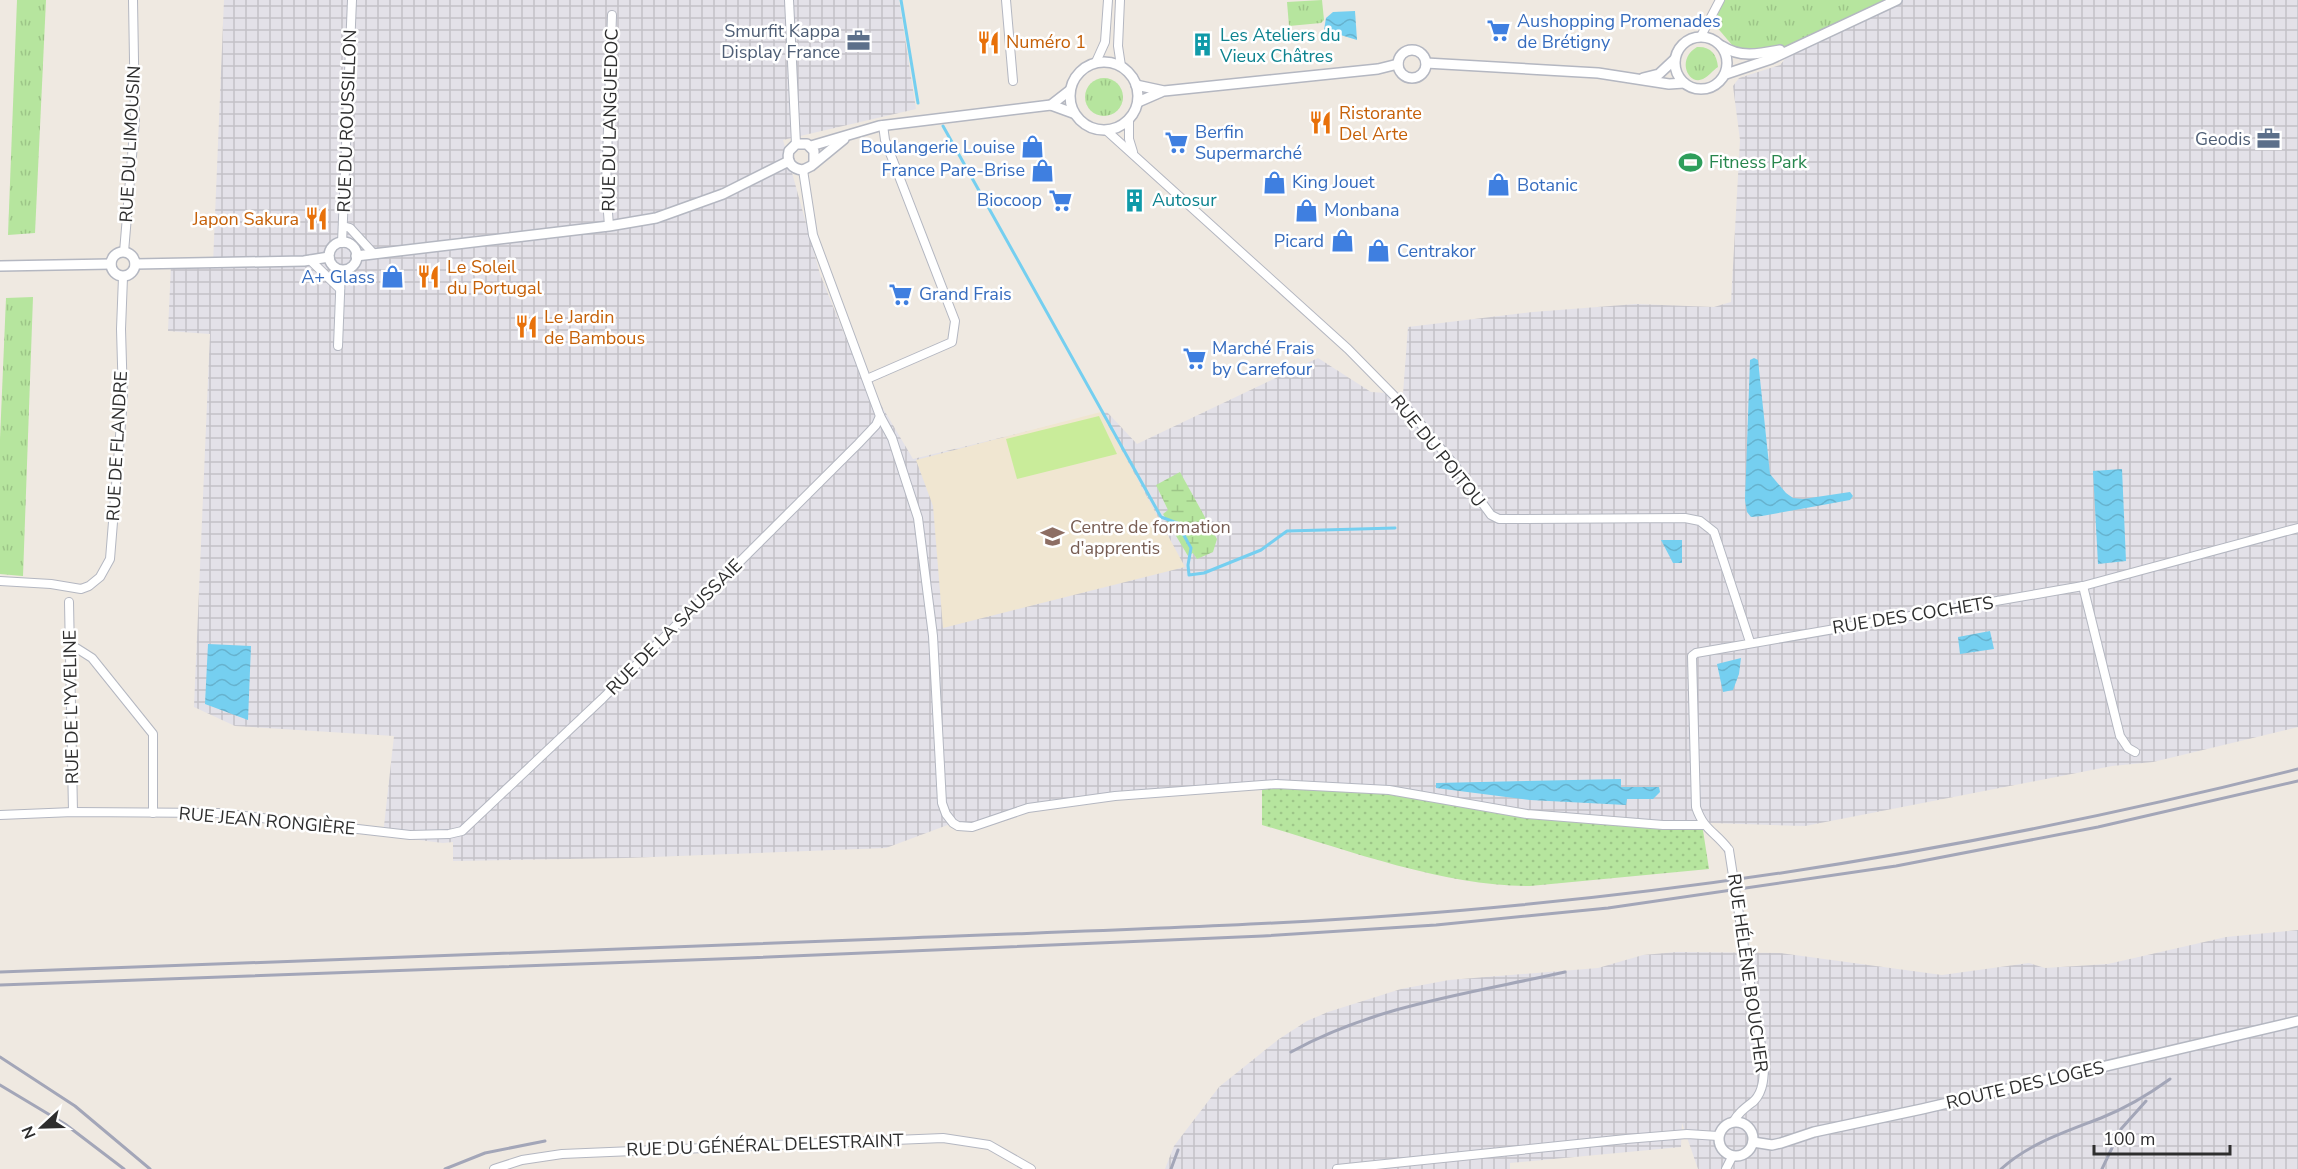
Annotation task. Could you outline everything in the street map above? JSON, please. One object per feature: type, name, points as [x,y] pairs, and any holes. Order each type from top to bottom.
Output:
[{"type":"street","name":"RUE DU LIMOUSIN","points":[[124,252],[135,120],[133,0]]},
{"type":"street","name":"RUE DU ROUSSILLON","points":[[342,243],[352,0]]},
{"type":"street","points":[[789,0],[796,144]]},
{"type":"street","points":[[1006,0],[1014,81]]},
{"type":"street","points":[[1096,62],[1105,42],[1108,0]]},
{"type":"street","points":[[1120,0],[1118,46],[1121,66]]},
{"type":"street","points":[[1701,36],[1720,0]]},
{"type":"street","points":[[1425,63],[1598,73],[1669,84],[1684,83],[1699,89],[1707,89],[1715,86],[1726,74],[1771,59],[1897,0]]},
{"type":"street","name":"RUE DU LANGUEDOC","points":[[609,226],[606,186],[612,15]]},
{"type":"street","points":[[1640,79],[1659,74],[1675,59],[1681,46],[1701,36],[1709,38],[1732,53],[1743,55],[1795,47]]},
{"type":"street","points":[[1722,46],[1728,59],[1726,74]]},
{"type":"street","points":[[1410,50],[1421,54],[1425,63],[1420,75],[1410,77],[1400,70],[1398,64],[1402,55],[1410,50]]},
{"type":"street","points":[[1675,59],[1676,72],[1684,83]]},
{"type":"street","points":[[811,146],[883,125],[1051,105],[1069,91],[1074,78],[1083,68],[1096,62],[1104,62],[1121,66],[1133,78],[1136,85],[1138,102],[1129,120],[1129,139],[1133,152]]},
{"type":"street","points":[[1138,102],[1164,91],[1378,69],[1398,64]]},
{"type":"street","points":[[1136,85],[1164,91]]},
{"type":"street","points":[[1069,91],[1074,113],[1088,127],[1107,131],[1129,120]]},
{"type":"street","points":[[1051,105],[1074,113]]},
{"type":"street","points":[[867,379],[952,342],[955,330],[955,321],[885,140],[883,125]]},
{"type":"street","name":"RUE DU POITOU","points":[[1107,131],[1133,152],[1348,349],[1435,441],[1491,515],[1499,519],[1685,518],[1707,525],[1717,539],[1740,617],[1750,642]]},
{"type":"street","points":[[814,161],[814,151],[811,146],[802,142],[789,151],[789,161],[796,169],[803,170],[811,166],[814,161],[850,133]]},
{"type":"street","points":[[356,256],[635,222],[679,211],[723,194],[789,161]]},
{"type":"street","points":[[803,170],[813,234],[880,416],[892,438],[918,518],[933,636],[942,803],[947,817],[958,826],[982,825],[1028,808],[1115,796],[1276,784],[1380,789],[1527,814],[1663,825],[1703,825]]},
{"type":"street","points":[[343,226],[350,228],[373,253]]},
{"type":"street","points":[[342,243],[352,246],[356,256],[352,266],[341,270],[333,266],[329,257],[333,247],[342,243]]},
{"type":"street","points":[[124,252],[130,255],[135,264],[133,271],[123,277],[113,271],[111,264],[115,255],[124,252]]},
{"type":"street","points":[[135,264],[310,260],[329,257]]},
{"type":"street","points":[[310,260],[340,289]]},
{"type":"street","points":[[0,266],[111,264]]},
{"type":"street","points":[[338,346],[341,270]]},
{"type":"street","name":"RUE DE FLANDRE","points":[[0,581],[69,586],[81,589],[89,586],[105,571],[110,559],[123,399],[121,329],[123,277]]},
{"type":"street","name":"RUE DE LA SAUSSAIE","points":[[462,831],[649,652],[858,444],[876,425],[880,416]]},
{"type":"street","name":"RUE DES COCHETS","points":[[1703,825],[1695,799],[1692,656],[1696,652],[2083,586],[2298,528]]},
{"type":"street","points":[[2083,586],[2120,736],[2128,748],[2135,752]]},
{"type":"street","name":"RUE DE L'YVELINE","points":[[69,602],[73,812]]},
{"type":"street","points":[[70,644],[92,658],[153,734],[153,813]]},
{"type":"street","name":"RUE JEAN RONGIÈRE","points":[[0,815],[73,812],[218,813],[410,835],[440,835],[462,831]]},
{"type":"street","name":"RUE HÉLÈNE BOUCHER","points":[[1703,825],[1729,850],[1764,1062],[1764,1076],[1759,1094],[1755,1100],[1739,1111],[1733,1122]]},
{"type":"street","name":"ROUTE DES LOGES","points":[[1753,1142],[1781,1143],[1814,1131],[1945,1104],[2298,1021]]},
{"type":"street","points":[[1733,1122],[1744,1124],[1750,1130],[1753,1142],[1748,1151],[1740,1156],[1732,1157],[1722,1151],[1718,1136],[1726,1125],[1733,1122]]},
{"type":"street","points":[[1337,1169],[1626,1138],[1687,1134],[1718,1136]]},
{"type":"street","name":"RUE DU GÉNÉRAL DELESTRAINT","points":[[495,1169],[522,1160],[562,1154],[943,1138],[989,1145],[1030,1169]]},
{"type":"street","points":[[1726,1169],[1732,1157]]},
{"type":"shaded area","points":[[224,0],[899,0],[916,109],[783,140],[820,274],[855,361],[913,459],[1107,412],[1137,444],[1318,358],[1371,392],[1403,394],[1408,327],[1533,312],[1636,304],[1714,307],[1731,302],[1740,140],[1733,86],[1739,78],[1780,65],[1795,47],[1897,0],[2298,0],[2298,727],[2153,762],[2112,766],[1805,826],[1589,819],[1276,784],[1028,808],[982,825],[953,823],[886,848],[626,858],[453,861],[453,842],[443,843],[386,836],[384,826],[394,736],[235,726],[194,707],[210,334],[168,331],[171,265],[213,264]]},
{"type":"shaded area","name":"Centre de formation d'apprentis","points":[[1101,412],[1185,567],[943,628],[933,506],[916,460]]},
{"type":"shaded area","points":[[2298,930],[2298,1169],[1698,1169],[1682,1123],[1681,1147],[1510,1163],[1510,1169],[1165,1169],[1174,1146],[1219,1087],[1279,1039],[1307,1021],[1328,1012],[1401,989],[1449,980],[1598,968],[1643,955],[1677,952],[1780,953],[1942,975],[2029,963],[2045,968],[2108,964],[2226,937]]},
{"type":"green space","points":[[17,0],[46,0],[35,233],[8,235]]},
{"type":"green space","points":[[1322,0],[1324,20],[1321,23],[1289,26],[1287,2]]},
{"type":"green space","points":[[1722,0],[1892,0],[1794,45],[1769,51],[1738,52],[1715,25]]},
{"type":"green space","points":[[1697,47],[1706,48],[1712,52],[1718,67],[1705,78],[1698,80],[1693,79],[1686,70],[1687,58]]},
{"type":"green space","points":[[1104,78],[1117,84],[1123,97],[1117,110],[1104,116],[1091,110],[1085,97],[1091,84]]},
{"type":"green space","points":[[33,297],[22,576],[0,574],[0,439],[6,298]]},
{"type":"green space","points":[[1099,416],[1117,454],[1017,479],[1006,439]]},
{"type":"green space","points":[[1180,472],[1217,539],[1213,552],[1197,559],[1193,553],[1188,556],[1163,514],[1168,510],[1156,485]]},
{"type":"green space","points":[[1262,785],[1363,787],[1527,813],[1702,824],[1709,869],[1530,886],[1497,885],[1464,880],[1395,865],[1262,825]]},
{"type":"water","points":[[1355,11],[1357,40],[1324,30],[1326,18],[1333,12]]},
{"type":"water","points":[[1754,358],[1758,360],[1770,474],[1793,498],[1803,499],[1850,492],[1853,496],[1850,500],[1762,516],[1751,517],[1747,512],[1745,500],[1750,360]]},
{"type":"water","points":[[2122,469],[2126,561],[2098,564],[2093,471]]},
{"type":"water","points":[[1661,540],[1682,540],[1682,563],[1673,563]]},
{"type":"water","points":[[1990,631],[1994,649],[1960,654],[1958,637]]},
{"type":"water","points":[[208,644],[251,646],[248,720],[205,704]]},
{"type":"water","points":[[1741,658],[1739,674],[1733,690],[1723,692],[1717,664]]},
{"type":"water","points":[[1621,779],[1621,787],[1659,787],[1660,792],[1653,799],[1627,799],[1626,805],[1530,800],[1436,788],[1436,783]]},
{"type":"waterway","points":[[901,0],[918,103]]},
{"type":"waterway","points":[[943,126],[1161,517],[1177,523],[1191,548],[1189,575],[1204,573],[1261,550],[1287,531],[1395,528]]},
{"type":"railway","points":[[0,972],[1281,923],[1520,905],[1716,882],[1912,852],[2106,814],[2298,769]]},
{"type":"railway","points":[[0,985],[746,958],[1263,936],[1436,925],[1608,908],[1896,866],[2098,827],[2298,781]]},
{"type":"railway","points":[[1291,1052],[1357,1023],[1425,1002],[1565,972]]},
{"type":"railway","points":[[0,1057],[75,1106],[150,1169]]},
{"type":"railway","points":[[2001,1169],[2036,1145],[2119,1110],[2170,1079]]},
{"type":"railway","points":[[0,1085],[65,1124],[124,1169]]},
{"type":"railway","points":[[2102,1169],[2121,1129],[2146,1101]]},
{"type":"railway","points":[[445,1169],[485,1153],[545,1141]]},
{"type":"railway","points":[[1171,1169],[1178,1150]]},
{"type":"place","name":"Aushopping Promenades de Brétigny","points":[[1499,31]]},
{"type":"place","name":"Smurfit Kappa Display France","points":[[858,41]]},
{"type":"place","name":"Numéro 1","points":[[988,42]]},
{"type":"place","name":"Les Ateliers du Vieux Châtres","points":[[1202,45]]},
{"type":"place","name":"Ristorante Del Arte","points":[[1321,123]]},
{"type":"place","name":"Geodis","points":[[2269,139]]},
{"type":"place","name":"Berfin Supermarché","points":[[1177,142]]},
{"type":"place","name":"Boulangerie Louise","points":[[1033,147]]},
{"type":"place","name":"Fitness Park","points":[[1691,162]]},
{"type":"place","name":"France Pare-Brise","points":[[1043,170]]},
{"type":"place","name":"King Jouet","points":[[1274,182]]},
{"type":"place","name":"Botanic","points":[[1499,185]]},
{"type":"place","name":"Biocoop","points":[[1060,200]]},
{"type":"place","name":"Autosur","points":[[1134,200]]},
{"type":"place","name":"Monbana","points":[[1306,210]]},
{"type":"place","name":"Japon Sakura","points":[[317,219]]},
{"type":"place","name":"Picard","points":[[1342,241]]},
{"type":"place","name":"Centrakor","points":[[1379,251]]},
{"type":"place","name":"A+ Glass","points":[[393,277]]},
{"type":"place","name":"Le Soleil du Portugal","points":[[429,277]]},
{"type":"place","name":"Grand Frais","points":[[901,294]]},
{"type":"place","name":"Le Jardin de Bambous","points":[[526,327]]},
{"type":"place","name":"Marché Frais by Carrefour","points":[[1194,358]]},
{"type":"place","name":"Centre de formation d'apprentis","points":[[1052,537]]}]
